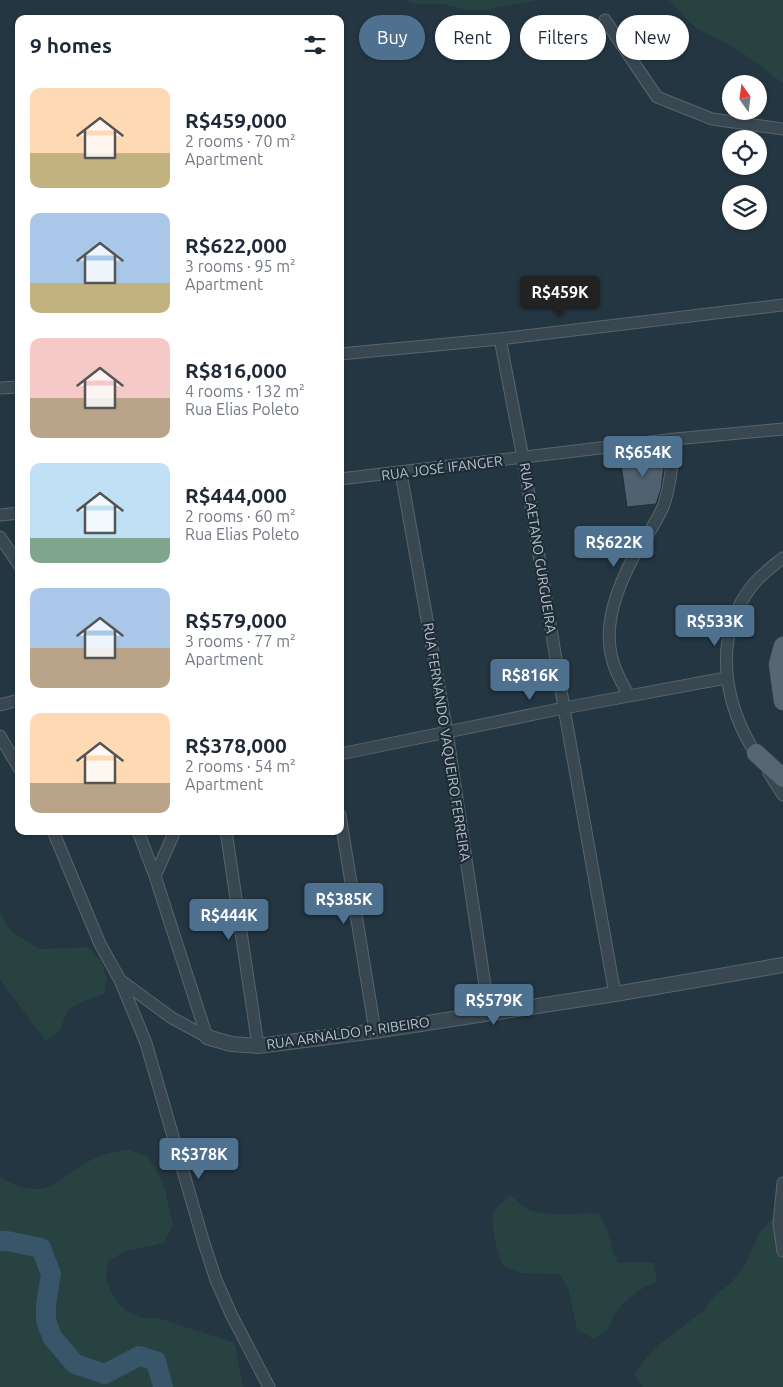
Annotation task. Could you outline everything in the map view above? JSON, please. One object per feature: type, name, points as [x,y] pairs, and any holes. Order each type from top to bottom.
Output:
[{"type":"main road","points":[[783,646],[778,664],[783,700]]},
{"type":"main road","points":[[756,753],[783,778]]},
{"type":"street","points":[[606,22],[656,97],[712,119],[783,129]]},
{"type":"street","points":[[344,354],[500,339],[783,305]]},
{"type":"street","name":"RUA CAETANO GURGUEIRA","points":[[500,339],[523,458],[564,708],[615,994]]},
{"type":"street","points":[[0,388],[15,387]]},
{"type":"street","name":"RUA JOSÉ IFANGER","points":[[344,479],[675,439],[783,429]]},
{"type":"street","points":[[629,696],[613,662],[609,644],[609,623],[618,592],[634,557],[655,525],[664,505],[669,486],[675,439]]},
{"type":"street","name":"RUA FERNANDO VAQUEIRO FERREIRA","points":[[401,473],[447,732],[489,1012]]},
{"type":"street","points":[[0,515],[15,513]]},
{"type":"street","points":[[0,537],[15,559]]},
{"type":"street","points":[[783,558],[752,585],[732,620],[728,643],[726,678],[739,720],[756,753],[780,787],[783,795]]},
{"type":"street","points":[[344,753],[564,708],[726,678]]},
{"type":"street","points":[[0,705],[15,701]]},
{"type":"street","points":[[0,736],[15,761]]},
{"type":"street","name":"RUA ARNALDO P. RIBEIRO","points":[[55,835],[100,944],[120,980],[172,1018],[207,1037],[230,1044],[258,1046],[375,1031],[615,994],[783,965]]},
{"type":"street","points":[[140,835],[155,876],[207,1037]]},
{"type":"street","points":[[155,876],[174,835]]},
{"type":"street","points":[[227,835],[258,1046]]},
{"type":"street","points":[[343,835],[375,1031]]},
{"type":"street","points":[[120,980],[146,1043],[216,1280],[268,1387]]},
{"type":"street","points":[[783,1183],[779,1223],[783,1251]]},
{"type":"green space","points":[[404,0],[537,0],[486,10],[468,10],[442,4],[415,4]]},
{"type":"green space","points":[[668,0],[783,0],[783,83],[736,49],[698,29],[689,21],[689,15],[683,15]]},
{"type":"green space","points":[[0,913],[11,931],[40,949],[88,947],[101,961],[107,978],[104,994],[84,1001],[68,1010],[59,1032],[46,1041],[0,980]]},
{"type":"green space","points":[[129,1150],[147,1156],[157,1171],[164,1186],[173,1224],[164,1243],[123,1252],[108,1262],[106,1280],[113,1295],[123,1309],[142,1318],[158,1318],[235,1343],[243,1387],[0,1387],[0,1176],[12,1184],[26,1188],[41,1189],[55,1184],[87,1162],[98,1157]]},
{"type":"green space","points":[[510,1195],[532,1211],[540,1213],[599,1214],[607,1228],[611,1246],[618,1263],[653,1263],[657,1281],[640,1290],[624,1302],[614,1315],[607,1330],[593,1339],[577,1329],[568,1288],[559,1274],[521,1273],[503,1266],[495,1240],[493,1212]]},
{"type":"green space","points":[[774,1217],[783,1225],[783,1387],[643,1387],[634,1374],[647,1357],[660,1344],[703,1311],[716,1294],[730,1284],[743,1268],[761,1230]]},
{"type":"building","points":[[660,452],[665,458],[661,489],[656,504],[627,507],[620,457]]},
{"type":"waterway","points":[[0,1241],[41,1248],[51,1274],[46,1305],[46,1320],[52,1337],[75,1364],[105,1374],[139,1356],[156,1361],[163,1387]]}]
